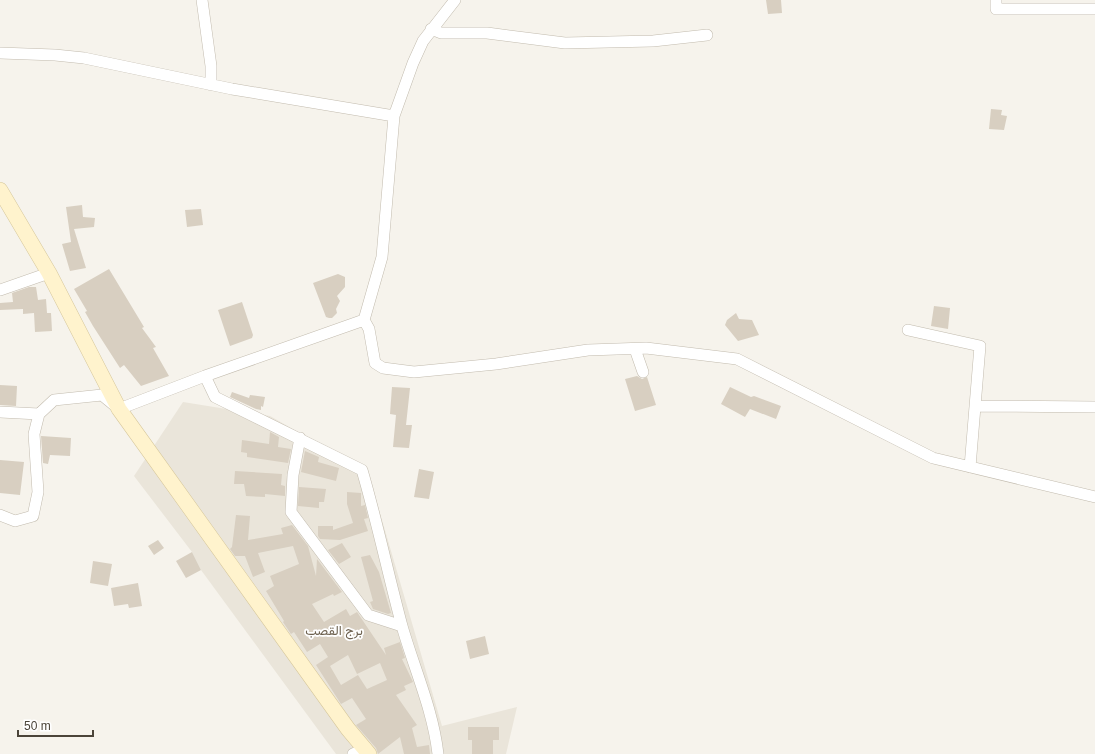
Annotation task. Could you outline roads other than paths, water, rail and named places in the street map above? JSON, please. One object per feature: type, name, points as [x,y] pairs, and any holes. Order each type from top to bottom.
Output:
[{"type":"main road","points":[[0,190],[49,273],[119,409],[363,752]]},
{"type":"street","points":[[202,0],[211,66],[211,85]]},
{"type":"street","points":[[455,0],[423,41],[413,63],[394,116],[382,257],[364,320],[369,329],[375,363],[383,368],[414,372],[488,365],[588,350],[646,348],[737,359],[933,458],[1095,497]]},
{"type":"street","points":[[996,0],[996,9],[1095,9]]},
{"type":"street","points":[[431,29],[441,33],[487,33],[565,42],[653,41],[707,35]]},
{"type":"street","points":[[0,53],[55,55],[84,58],[211,85],[394,116]]},
{"type":"street","points":[[0,290],[49,273]]},
{"type":"street","points":[[0,515],[15,521],[33,516],[38,492],[34,434],[39,414],[54,400],[102,394],[119,409],[205,376],[364,320]]},
{"type":"street","points":[[908,330],[980,346],[970,467]]},
{"type":"street","points":[[635,349],[643,372]]},
{"type":"street","points":[[205,376],[215,397],[362,470],[376,516],[402,626],[436,734],[438,754]]},
{"type":"street","points":[[975,406],[1095,407]]},
{"type":"street","points":[[0,412],[39,414]]},
{"type":"street","points":[[300,438],[293,474],[291,512],[368,615],[402,626]]},
{"type":"district","name":"برج القصب","points":[[334,630]]}]
